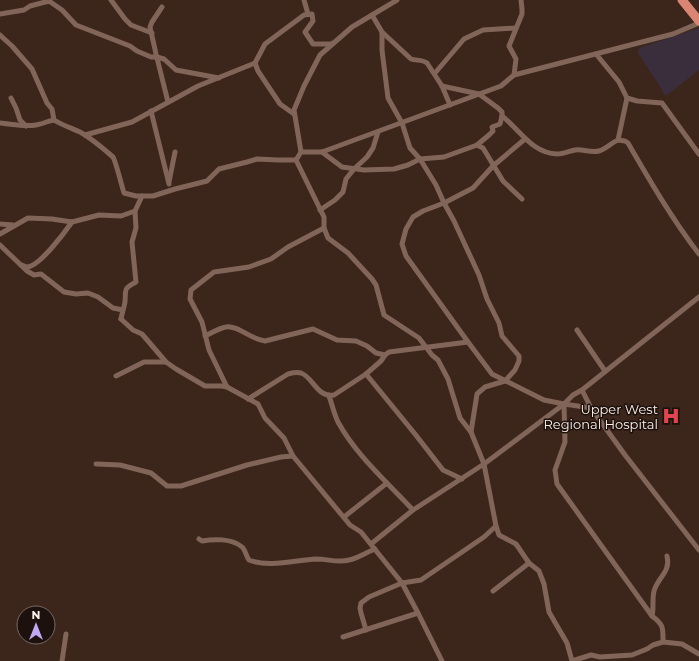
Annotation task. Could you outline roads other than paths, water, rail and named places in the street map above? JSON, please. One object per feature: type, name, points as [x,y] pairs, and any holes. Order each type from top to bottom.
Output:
[{"type":"highway","points":[[682,0],[699,22]]},
{"type":"street","points":[[111,0],[131,25],[152,33]]},
{"type":"street","points":[[304,0],[308,14],[312,14],[313,21],[305,32],[313,44],[330,44],[334,42]]},
{"type":"street","points":[[296,160],[300,152],[294,110],[304,86],[320,55],[352,27],[397,0]]},
{"type":"street","points":[[514,75],[516,59],[509,46],[522,14],[521,0]]},
{"type":"street","points":[[0,14],[24,10],[30,6],[49,1],[62,10],[76,25],[130,46],[151,57],[164,59],[176,70],[219,78]]},
{"type":"street","points":[[162,7],[151,25],[156,57],[168,102]]},
{"type":"street","points":[[85,136],[132,122],[198,86],[255,63],[266,44],[308,14]]},
{"type":"street","points":[[372,15],[382,32],[411,59],[427,62],[442,86],[450,105]]},
{"type":"street","points":[[300,152],[322,152],[378,132],[502,85],[514,75],[673,34],[699,22]]},
{"type":"street","points":[[435,73],[464,39],[482,30],[516,28]]},
{"type":"street","points":[[382,32],[383,57],[388,98],[402,123],[410,148],[420,159],[436,185],[454,221],[479,275],[487,299],[499,323],[502,336],[519,356],[519,362],[515,370],[505,381],[485,387],[477,394],[471,432]]},
{"type":"street","points":[[0,35],[32,69],[47,103],[52,109],[54,120]]},
{"type":"street","points":[[596,54],[620,82],[627,98],[618,140]]},
{"type":"street","points":[[255,63],[258,71],[280,104],[294,114]]},
{"type":"street","points":[[322,152],[340,167],[354,169],[394,170],[420,159],[444,157],[477,145],[493,132],[492,128],[500,124],[502,112],[479,94],[442,86]]},
{"type":"street","points":[[11,98],[20,120],[26,126]]},
{"type":"street","points":[[627,98],[637,101],[662,103],[699,154]]},
{"type":"street","points":[[151,111],[169,184]]},
{"type":"street","points":[[502,116],[511,123],[525,139],[542,151],[557,154],[576,150],[599,151],[618,140],[628,143],[665,206],[699,254]]},
{"type":"street","points":[[0,123],[26,126],[37,125],[46,121],[54,120],[79,132],[107,152],[115,161],[124,194],[136,196],[153,196],[207,181],[219,170],[257,158],[296,160]]},
{"type":"street","points":[[320,210],[335,200],[343,192],[346,179],[367,157],[373,148],[378,132]]},
{"type":"street","points":[[525,139],[493,166],[473,188],[444,203],[422,211],[413,217],[406,229],[402,244],[406,256],[492,374],[544,400],[591,408]]},
{"type":"street","points":[[477,145],[483,148],[493,166],[507,185],[522,199]]},
{"type":"street","points":[[169,191],[175,152]]},
{"type":"street","points":[[296,160],[324,218],[324,228],[328,238],[348,253],[372,279],[376,285],[384,315],[419,338],[438,360],[448,379],[460,418],[471,432],[484,464],[499,535],[516,544],[529,563],[539,571],[544,584],[550,612],[567,643],[571,661],[591,655],[600,657],[632,655],[663,642],[682,644],[699,654]]},
{"type":"street","points":[[121,318],[126,288],[136,282],[132,242],[136,228],[135,211],[142,196]]},
{"type":"street","points":[[0,234],[28,218],[72,222],[99,214],[121,216],[135,211]]},
{"type":"street","points":[[19,264],[28,267],[38,263],[72,222]]},
{"type":"street","points":[[0,224],[13,226]]},
{"type":"street","points":[[227,387],[209,350],[202,322],[190,299],[191,290],[214,272],[249,267],[271,259],[288,247],[324,228]]},
{"type":"street","points":[[0,245],[27,271],[34,275],[41,274],[64,292],[76,294],[88,293],[98,297],[113,308],[123,310],[121,318]]},
{"type":"street","points":[[371,544],[413,510],[484,464],[564,404],[699,297]]},
{"type":"street","points":[[121,318],[133,330],[142,334],[166,362],[205,386],[227,387],[258,404],[265,418],[284,438],[293,456],[350,525],[361,532],[402,583],[442,661]]},
{"type":"street","points":[[205,336],[225,327],[232,327],[257,340],[265,341],[313,329],[337,340],[356,340],[376,353],[385,355]]},
{"type":"street","points":[[577,330],[605,371]]},
{"type":"street","points":[[248,399],[288,374],[294,373],[302,373],[324,394],[329,396],[334,395],[366,374],[389,352],[468,342]]},
{"type":"street","points":[[116,376],[144,362],[166,362]]},
{"type":"street","points":[[366,374],[443,470],[462,479]]},
{"type":"street","points":[[582,390],[591,408],[625,455],[699,550]]},
{"type":"street","points":[[329,396],[337,421],[368,462],[413,510]]},
{"type":"street","points":[[564,404],[565,442],[555,470],[557,484],[652,616],[661,623],[663,630],[663,642]]},
{"type":"street","points":[[96,464],[120,465],[151,473],[167,486],[181,486],[246,465],[293,456]]},
{"type":"street","points":[[344,517],[387,483]]},
{"type":"street","points":[[366,630],[360,608],[361,603],[369,597],[402,583],[421,580],[484,537],[496,526]]},
{"type":"street","points":[[199,539],[202,541],[214,539],[224,540],[238,544],[243,548],[249,560],[254,562],[286,563],[314,559],[338,562],[351,560],[375,549]]},
{"type":"street","points":[[652,616],[654,589],[667,569],[667,556]]},
{"type":"street","points":[[493,591],[529,563]]},
{"type":"street","points":[[343,637],[418,613]]},
{"type":"street","points":[[62,661],[66,634]]},
{"type":"place","name":"Upper West Regional Hospital","points":[[671,416]]}]
